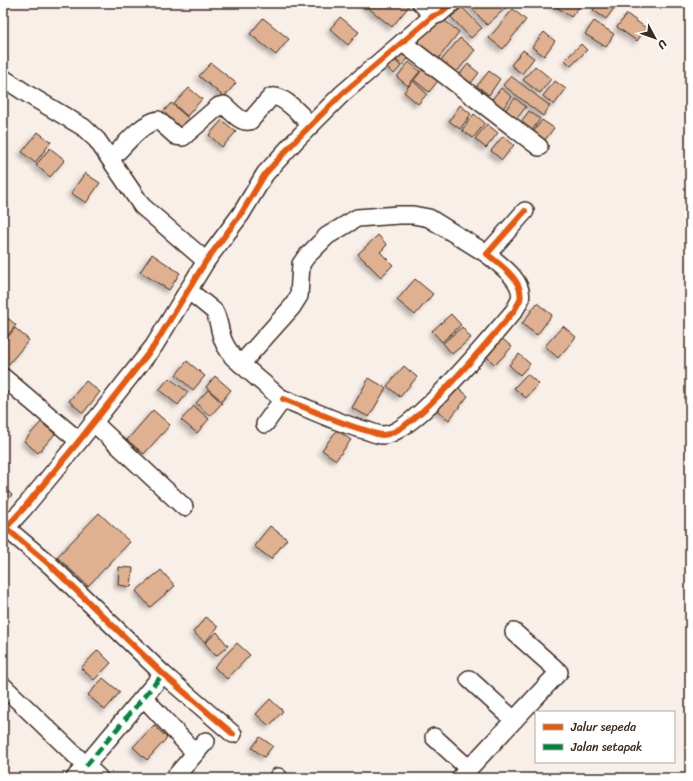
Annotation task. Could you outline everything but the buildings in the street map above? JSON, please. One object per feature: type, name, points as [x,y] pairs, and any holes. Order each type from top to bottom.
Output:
[{"type":"street","points":[[422,3],[433,16]]},
{"type":"street","points":[[233,734],[163,674],[50,565],[5,530],[154,346],[206,261],[241,214],[265,174],[310,125],[342,94],[433,16],[439,14],[452,3]]},
{"type":"street","points":[[402,43],[539,147]]},
{"type":"street","points":[[3,78],[83,127],[97,140],[142,206],[206,261]]},
{"type":"street","points":[[111,159],[144,126],[152,122],[158,120],[176,136],[183,137],[219,106],[224,105],[240,119],[247,122],[250,121],[272,97],[277,97],[284,100],[310,125]]},
{"type":"street","points":[[487,254],[525,211]]},
{"type":"street","points":[[188,290],[216,314],[222,339],[228,351],[241,364],[283,399],[359,429],[382,435],[394,433],[409,423],[430,404],[514,311],[520,300],[520,287],[506,269],[487,254],[429,218],[413,215],[357,218],[327,236],[301,264],[299,296],[292,307],[241,364]]},
{"type":"street","points":[[3,377],[79,440]]},
{"type":"street","points":[[265,424],[283,399]]},
{"type":"street","points":[[94,422],[184,507]]},
{"type":"street","points":[[434,737],[464,773],[559,672],[514,632]]},
{"type":"street","points":[[80,772],[163,674]]},
{"type":"street","points":[[469,679],[514,720]]},
{"type":"street","points":[[3,686],[80,772],[99,778]]},
{"type":"street","points":[[147,701],[201,747],[174,778]]},
{"type":"marked path","points":[[86,766],[163,674]]},
{"type":"cycle path","points":[[3,531],[24,508],[79,441],[154,346],[206,261],[241,214],[265,174],[296,140],[342,94],[433,16],[439,14],[452,3]]},
{"type":"cycle path","points":[[283,399],[346,424],[379,435],[396,431],[413,419],[452,382],[514,311],[519,302],[521,293],[519,286],[510,274],[487,254],[525,211]]},
{"type":"cycle path","points":[[6,528],[50,565],[163,674],[233,734]]}]
